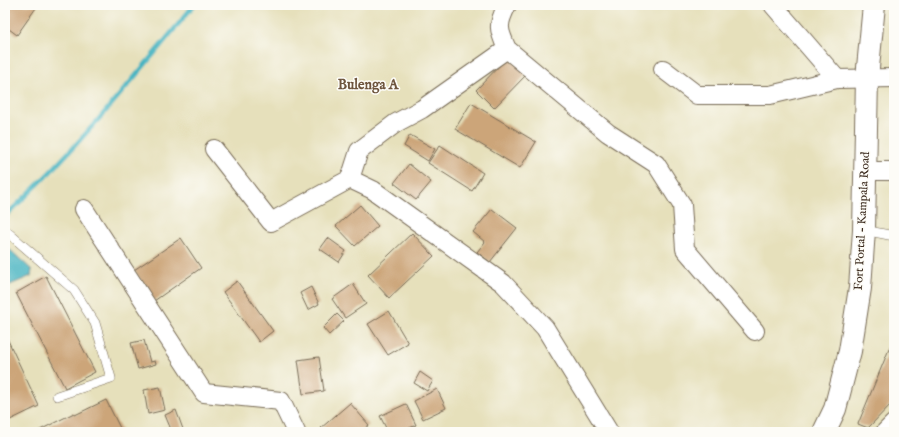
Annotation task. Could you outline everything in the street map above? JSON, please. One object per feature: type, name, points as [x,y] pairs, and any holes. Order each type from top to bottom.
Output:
[{"type":"main road","name":"Fort Portal - Kampala Road","points":[[824,432],[835,409],[850,351],[860,288],[866,171],[867,78],[874,5]]},
{"type":"street","points":[[507,5],[502,16],[499,32],[507,49],[608,133],[656,164],[682,205],[685,249],[754,331]]},
{"type":"street","points":[[773,5],[837,79]]},
{"type":"street","points":[[214,149],[272,222],[350,180],[358,151],[396,123],[422,110],[507,49]]},
{"type":"street","points":[[663,69],[697,95],[770,95],[837,79],[894,78]]},
{"type":"street","points":[[866,171],[894,171]]},
{"type":"street","points":[[350,180],[373,190],[503,283],[544,328],[610,432]]},
{"type":"street","points":[[84,209],[204,393],[281,401],[296,432]]},
{"type":"street","points":[[885,432],[894,423]]},
{"type":"lane","points":[[5,230],[74,290],[95,323],[111,378],[57,396]]},
{"type":"lane","points":[[864,230],[894,236]]},
{"type":"water","points":[[5,248],[9,249],[32,270],[31,276],[5,287]]},
{"type":"building","points":[[5,5],[38,5],[17,35],[5,26]]},
{"type":"building","points":[[509,56],[527,74],[494,108],[476,90]]},
{"type":"building","points":[[471,103],[536,142],[520,168],[455,129]]},
{"type":"building","points":[[410,135],[435,149],[428,161],[404,146]]},
{"type":"building","points":[[440,145],[483,173],[472,191],[428,163]]},
{"type":"building","points":[[409,164],[431,182],[416,200],[394,183]]},
{"type":"building","points":[[360,205],[378,226],[355,246],[336,226]]},
{"type":"building","points":[[492,209],[517,228],[490,262],[477,252],[485,242],[473,232]]},
{"type":"building","points":[[412,233],[434,256],[389,298],[368,275]]},
{"type":"building","points":[[181,238],[201,268],[154,301],[134,270]]},
{"type":"building","points":[[328,238],[346,251],[339,262],[320,249]]},
{"type":"building","points":[[46,276],[95,372],[65,388],[16,293]]},
{"type":"building","points":[[237,281],[273,331],[259,342],[223,292]]},
{"type":"building","points":[[353,284],[366,304],[345,318],[332,299]]},
{"type":"building","points":[[311,287],[319,304],[308,310],[300,293]]},
{"type":"building","points":[[389,311],[408,343],[388,355],[368,324]]},
{"type":"building","points":[[337,314],[344,321],[329,335],[323,328]]},
{"type":"building","points":[[5,334],[39,406],[8,421],[5,415]]},
{"type":"building","points":[[894,337],[894,401],[868,428],[858,424]]},
{"type":"building","points":[[144,340],[150,362],[155,361],[156,364],[138,369],[131,343]]},
{"type":"building","points":[[319,357],[324,391],[303,394],[298,360]]},
{"type":"building","points":[[420,372],[433,381],[427,391],[414,383]]},
{"type":"building","points":[[160,387],[165,410],[148,414],[144,390]]},
{"type":"building","points":[[437,389],[446,408],[423,419],[414,401]]},
{"type":"building","points":[[106,400],[122,432],[36,432],[74,413],[75,415]]},
{"type":"building","points":[[350,403],[369,425],[360,432],[324,432],[321,428]]},
{"type":"building","points":[[406,404],[416,425],[401,432],[388,432],[380,416]]},
{"type":"building","points":[[176,410],[184,432],[172,432],[165,415]]},
{"type":"waterway","points":[[5,216],[31,192],[80,140],[194,5]]},
{"type":"district","name":"Bulenga A","points":[[368,85]]}]
